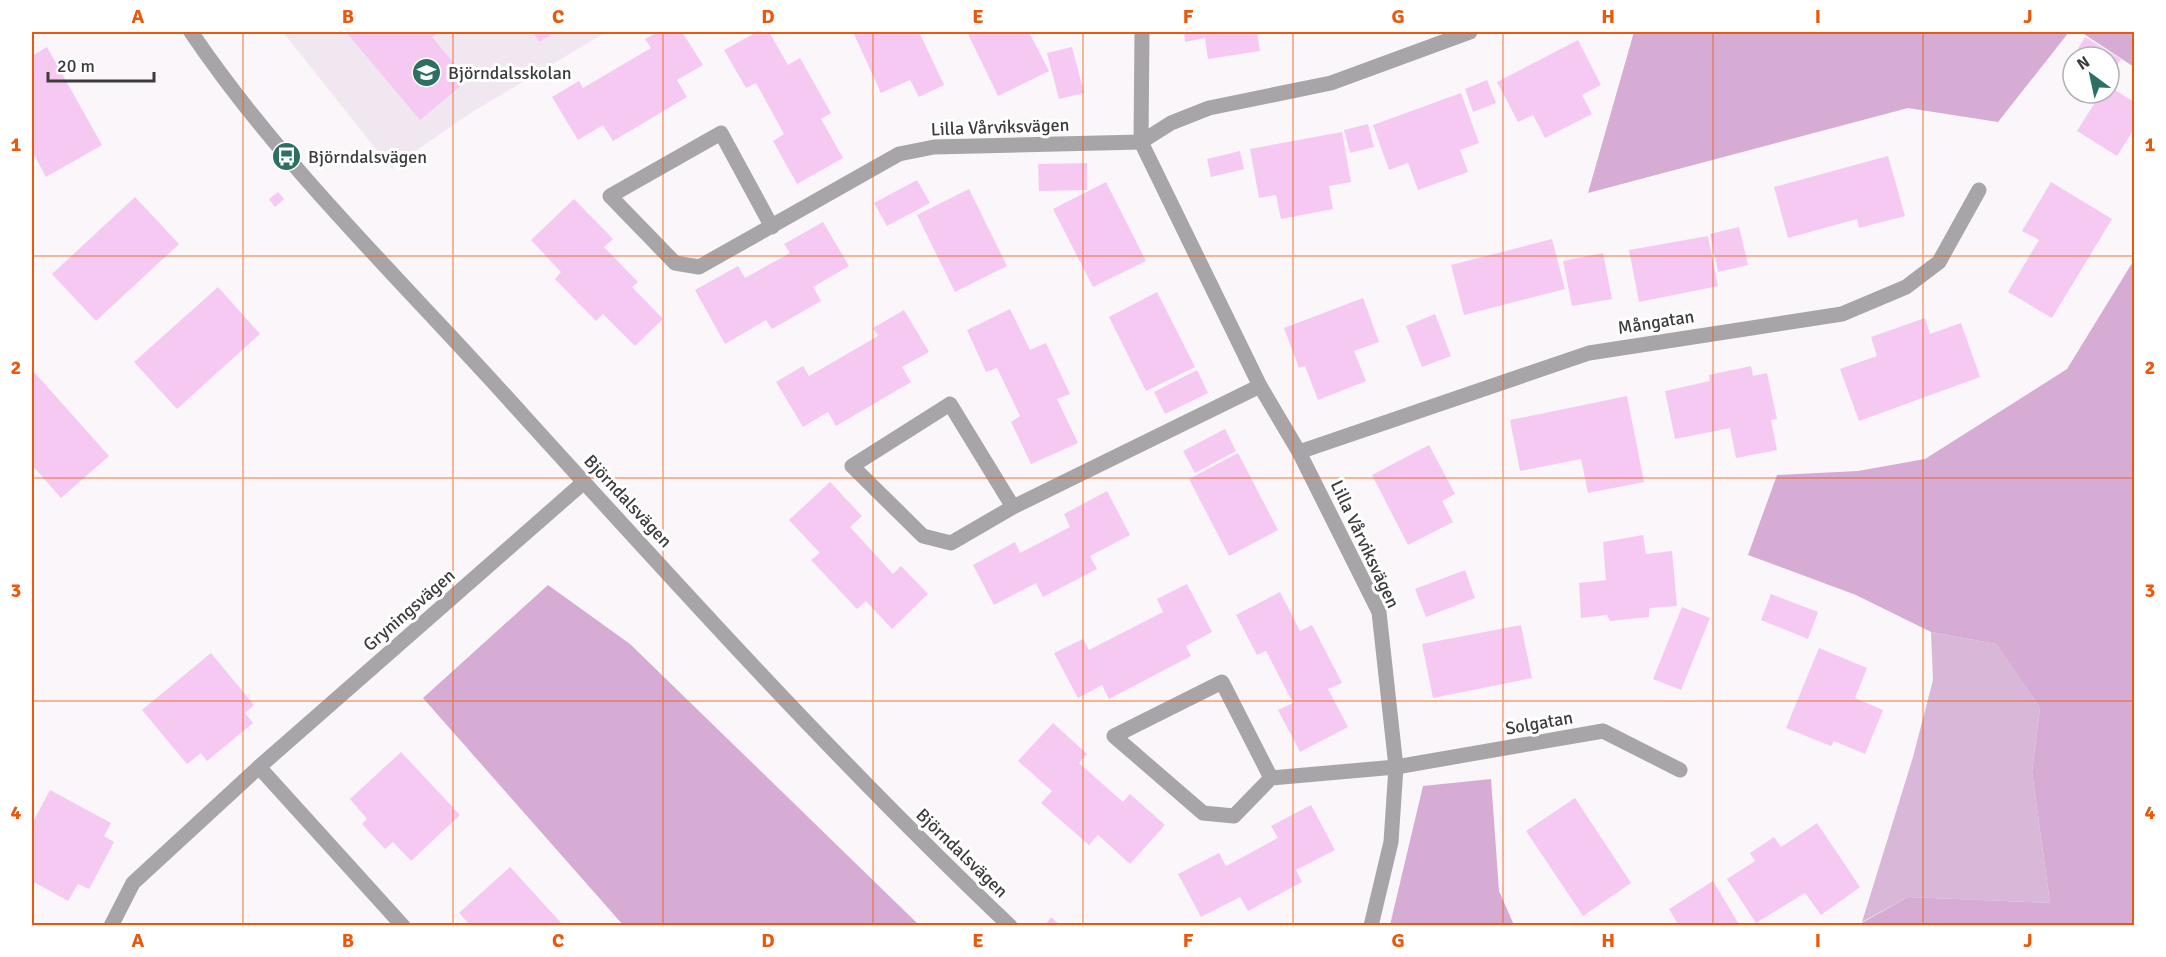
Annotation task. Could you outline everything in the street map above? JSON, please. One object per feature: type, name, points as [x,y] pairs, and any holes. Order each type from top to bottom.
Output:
[{"type":"street","name":"Björndalsvägen","points":[[191,32],[287,157],[584,482],[914,834],[1010,926]]},
{"type":"street","name":"Lilla Vårviksvägen","points":[[1142,32],[1141,142],[1260,386],[1299,452],[1379,612],[1396,767],[1391,842],[1371,926]]},
{"type":"street","points":[[1141,142],[1171,123],[1209,108],[1331,83],[1470,32]]},
{"type":"street","name":"Lilla Vårviksvägen","points":[[772,227],[721,133],[610,196],[675,263],[699,267],[772,227],[899,154],[934,147],[1141,142]]},
{"type":"street","name":"Mångatan","points":[[1299,452],[1589,352],[1842,314],[1906,287],[1939,262],[1979,190]]},
{"type":"street","points":[[1013,507],[950,404],[852,466],[923,536],[951,543],[1013,507],[1260,386]]},
{"type":"street","name":"Gryningsvägen","points":[[111,926],[134,884],[259,767],[584,482]]},
{"type":"street","points":[[1271,778],[1222,682],[1114,735],[1203,813],[1234,816],[1271,778],[1396,767]]},
{"type":"street","name":"Solgatan","points":[[1396,767],[1603,731],[1680,770]]},
{"type":"street","points":[[259,767],[403,926]]},
{"type":"shaded area","name":"Björndalsskolan","points":[[283,32],[606,32],[469,114],[391,168]]},
{"type":"shaded area","points":[[1634,32],[2069,32],[1998,122],[1908,108],[1588,193]]},
{"type":"shaded area","points":[[2081,32],[2134,32],[2134,67],[2121,58],[2121,45],[2101,45]]},
{"type":"shaded area","points":[[2134,260],[2134,925],[1858,925],[1908,897],[2050,903],[2032,772],[2040,708],[1996,644],[1931,632],[1856,595],[1748,555],[1777,475],[1858,471],[1925,459],[2067,369]]},
{"type":"shaded area","points":[[548,585],[630,644],[919,925],[623,925],[423,698]]},
{"type":"shaded area","points":[[1931,632],[1996,644],[2040,708],[2032,772],[2050,903],[1908,897],[1862,922],[1913,757],[1933,680]]},
{"type":"shaded area","points":[[1491,779],[1499,891],[1514,925],[1390,925],[1423,786]]},
{"type":"building","points":[[346,32],[438,32],[432,37],[468,80],[420,120]]},
{"type":"building","points":[[533,32],[556,32],[539,42]]},
{"type":"building","points":[[658,32],[682,32],[703,65],[677,80],[687,97],[613,141],[603,125],[578,140],[552,97],[579,81],[583,88],[651,48],[645,39]]},
{"type":"building","points":[[757,32],[769,32],[788,65],[800,58],[831,113],[821,119],[843,158],[797,184],[773,141],[784,134],[756,83],[746,88],[724,50]]},
{"type":"building","points":[[853,32],[919,32],[944,85],[919,97],[910,80],[881,93]]},
{"type":"building","points":[[967,32],[1029,32],[1049,71],[998,96]]},
{"type":"building","points":[[1184,32],[1257,32],[1260,51],[1208,59],[1205,38],[1185,42]]},
{"type":"building","points":[[2085,37],[2098,45],[2080,45]]},
{"type":"building","points":[[1578,40],[1601,85],[1582,95],[1592,114],[1545,138],[1533,115],[1518,122],[1497,82]]},
{"type":"building","points":[[47,47],[102,145],[46,177],[32,151],[32,56]]},
{"type":"building","points":[[1072,47],[1084,93],[1059,99],[1047,53]]},
{"type":"building","points":[[1487,80],[1496,103],[1473,112],[1465,89]]},
{"type":"building","points":[[1461,93],[1479,143],[1460,150],[1468,172],[1418,190],[1408,163],[1389,170],[1373,125]]},
{"type":"building","points":[[2121,94],[2134,102],[2134,129],[2117,156],[2077,131],[2093,105],[2121,105]]},
{"type":"building","points":[[1368,124],[1374,147],[1350,153],[1344,130]]},
{"type":"building","points":[[1342,132],[1351,182],[1329,186],[1333,209],[1281,219],[1276,195],[1259,198],[1250,149]]},
{"type":"building","points":[[1240,151],[1244,169],[1211,177],[1207,159]]},
{"type":"building","points":[[1888,156],[1905,216],[1859,228],[1857,219],[1788,238],[1774,187]]},
{"type":"building","points":[[1087,163],[1087,190],[1039,191],[1038,164]]},
{"type":"building","points":[[917,180],[930,203],[887,226],[874,203]]},
{"type":"building","points":[[1106,182],[1146,261],[1093,287],[1053,209]]},
{"type":"building","points":[[2051,182],[2112,219],[2052,318],[2008,292],[2039,240],[2022,231]]},
{"type":"building","points":[[969,189],[1007,266],[955,292],[917,215]]},
{"type":"building","points":[[278,192],[284,199],[275,207],[269,199]]},
{"type":"building","points":[[135,197],[179,244],[96,321],[52,274]]},
{"type":"building","points":[[574,199],[613,239],[604,247],[638,282],[632,287],[663,319],[635,346],[603,314],[596,321],[555,279],[561,272],[531,240]]},
{"type":"building","points":[[823,222],[849,266],[813,287],[821,301],[772,329],[766,320],[725,344],[695,290],[738,266],[745,278],[790,253],[784,244]]},
{"type":"building","points":[[1739,227],[1748,265],[1718,272],[1710,234]]},
{"type":"building","points":[[1708,236],[1718,286],[1639,302],[1629,250]]},
{"type":"building","points":[[1552,239],[1565,289],[1464,315],[1451,265]]},
{"type":"building","points":[[1603,253],[1612,299],[1572,306],[1563,261]]},
{"type":"building","points":[[218,287],[260,334],[177,409],[134,362]]},
{"type":"building","points":[[1157,292],[1195,367],[1146,391],[1109,317]]},
{"type":"building","points":[[1363,298],[1379,342],[1354,351],[1366,381],[1318,400],[1305,366],[1299,368],[1284,328]]},
{"type":"building","points":[[1010,309],[1030,350],[1046,343],[1070,394],[1057,399],[1078,443],[1031,464],[1011,422],[1020,416],[997,368],[986,372],[967,330]]},
{"type":"building","points":[[904,310],[929,352],[902,367],[911,382],[836,426],[828,412],[803,427],[776,382],[803,366],[809,376],[878,336],[873,328]]},
{"type":"building","points":[[1435,314],[1451,356],[1422,367],[1406,326]]},
{"type":"building","points":[[1925,318],[1930,334],[1961,323],[1980,377],[1859,421],[1840,369],[1877,356],[1871,337]]},
{"type":"building","points":[[1751,366],[1753,376],[1767,373],[1777,419],[1771,420],[1777,450],[1736,458],[1730,428],[1675,439],[1665,391],[1710,381],[1709,375]]},
{"type":"building","points":[[1197,370],[1208,393],[1165,414],[1154,392]]},
{"type":"building","points":[[34,372],[109,456],[61,498],[32,465]]},
{"type":"building","points":[[1627,396],[1644,482],[1588,493],[1581,459],[1520,471],[1510,420]]},
{"type":"building","points":[[1225,429],[1236,451],[1195,473],[1183,451]]},
{"type":"building","points":[[1429,445],[1455,494],[1442,501],[1453,522],[1408,545],[1372,475]]},
{"type":"building","points":[[1238,453],[1278,530],[1229,556],[1189,479]]},
{"type":"building","points":[[830,482],[862,516],[850,527],[893,574],[901,566],[928,594],[892,629],[866,601],[857,609],[811,560],[820,553],[789,520]]},
{"type":"building","points":[[1107,491],[1130,535],[1090,556],[1097,569],[1043,597],[1036,583],[994,605],[973,565],[1015,542],[1020,553],[1070,527],[1064,514]]},
{"type":"building","points":[[1643,535],[1646,554],[1672,551],[1677,606],[1649,608],[1649,617],[1610,621],[1607,615],[1581,618],[1579,583],[1606,580],[1603,542]]},
{"type":"building","points":[[1465,570],[1475,598],[1426,617],[1415,589]]},
{"type":"building","points":[[1187,584],[1212,632],[1186,646],[1191,656],[1109,699],[1102,685],[1078,698],[1054,653],[1083,639],[1089,650],[1163,612],[1157,599]]},
{"type":"building","points":[[1280,592],[1300,631],[1312,625],[1342,683],[1328,689],[1348,727],[1300,752],[1278,710],[1293,703],[1266,651],[1257,655],[1236,615]]},
{"type":"building","points":[[1771,594],[1818,612],[1808,639],[1761,620]]},
{"type":"building","points":[[1682,607],[1710,618],[1681,690],[1653,679]]},
{"type":"building","points":[[1521,625],[1532,678],[1433,698],[1422,644]]},
{"type":"building","points":[[1819,648],[1867,668],[1855,698],[1883,710],[1865,754],[1834,741],[1831,746],[1786,728]]},
{"type":"building","points":[[211,653],[254,705],[245,713],[253,723],[207,761],[201,753],[187,764],[142,710]]},
{"type":"building","points":[[1053,723],[1087,754],[1079,763],[1123,802],[1130,794],[1165,825],[1130,864],[1098,835],[1089,845],[1041,803],[1052,791],[1018,761]]},
{"type":"building","points":[[401,752],[460,815],[411,861],[393,842],[385,849],[362,824],[367,819],[350,799]]},
{"type":"building","points":[[50,790],[111,823],[104,836],[114,842],[89,889],[78,884],[68,901],[32,881],[32,824]]},
{"type":"building","points":[[1575,798],[1631,883],[1583,916],[1526,831]]},
{"type":"building","points":[[1311,805],[1335,850],[1296,870],[1302,882],[1248,911],[1240,897],[1201,917],[1178,874],[1219,853],[1226,866],[1278,838],[1271,826]]},
{"type":"building","points":[[1817,823],[1860,887],[1821,915],[1805,893],[1756,923],[1727,879],[1755,861],[1750,853],[1774,837],[1781,847]]},
{"type":"building","points":[[510,867],[564,926],[471,926],[459,913]]},
{"type":"building","points":[[1713,881],[1740,926],[1679,926],[1669,909]]},
{"type":"building","points":[[1051,917],[1061,926],[1046,924]]},
{"type":"place","name":"Björndalsskolan","points":[[427,73]]},
{"type":"place","name":"Björndalsvägen","points":[[287,157]]}]
